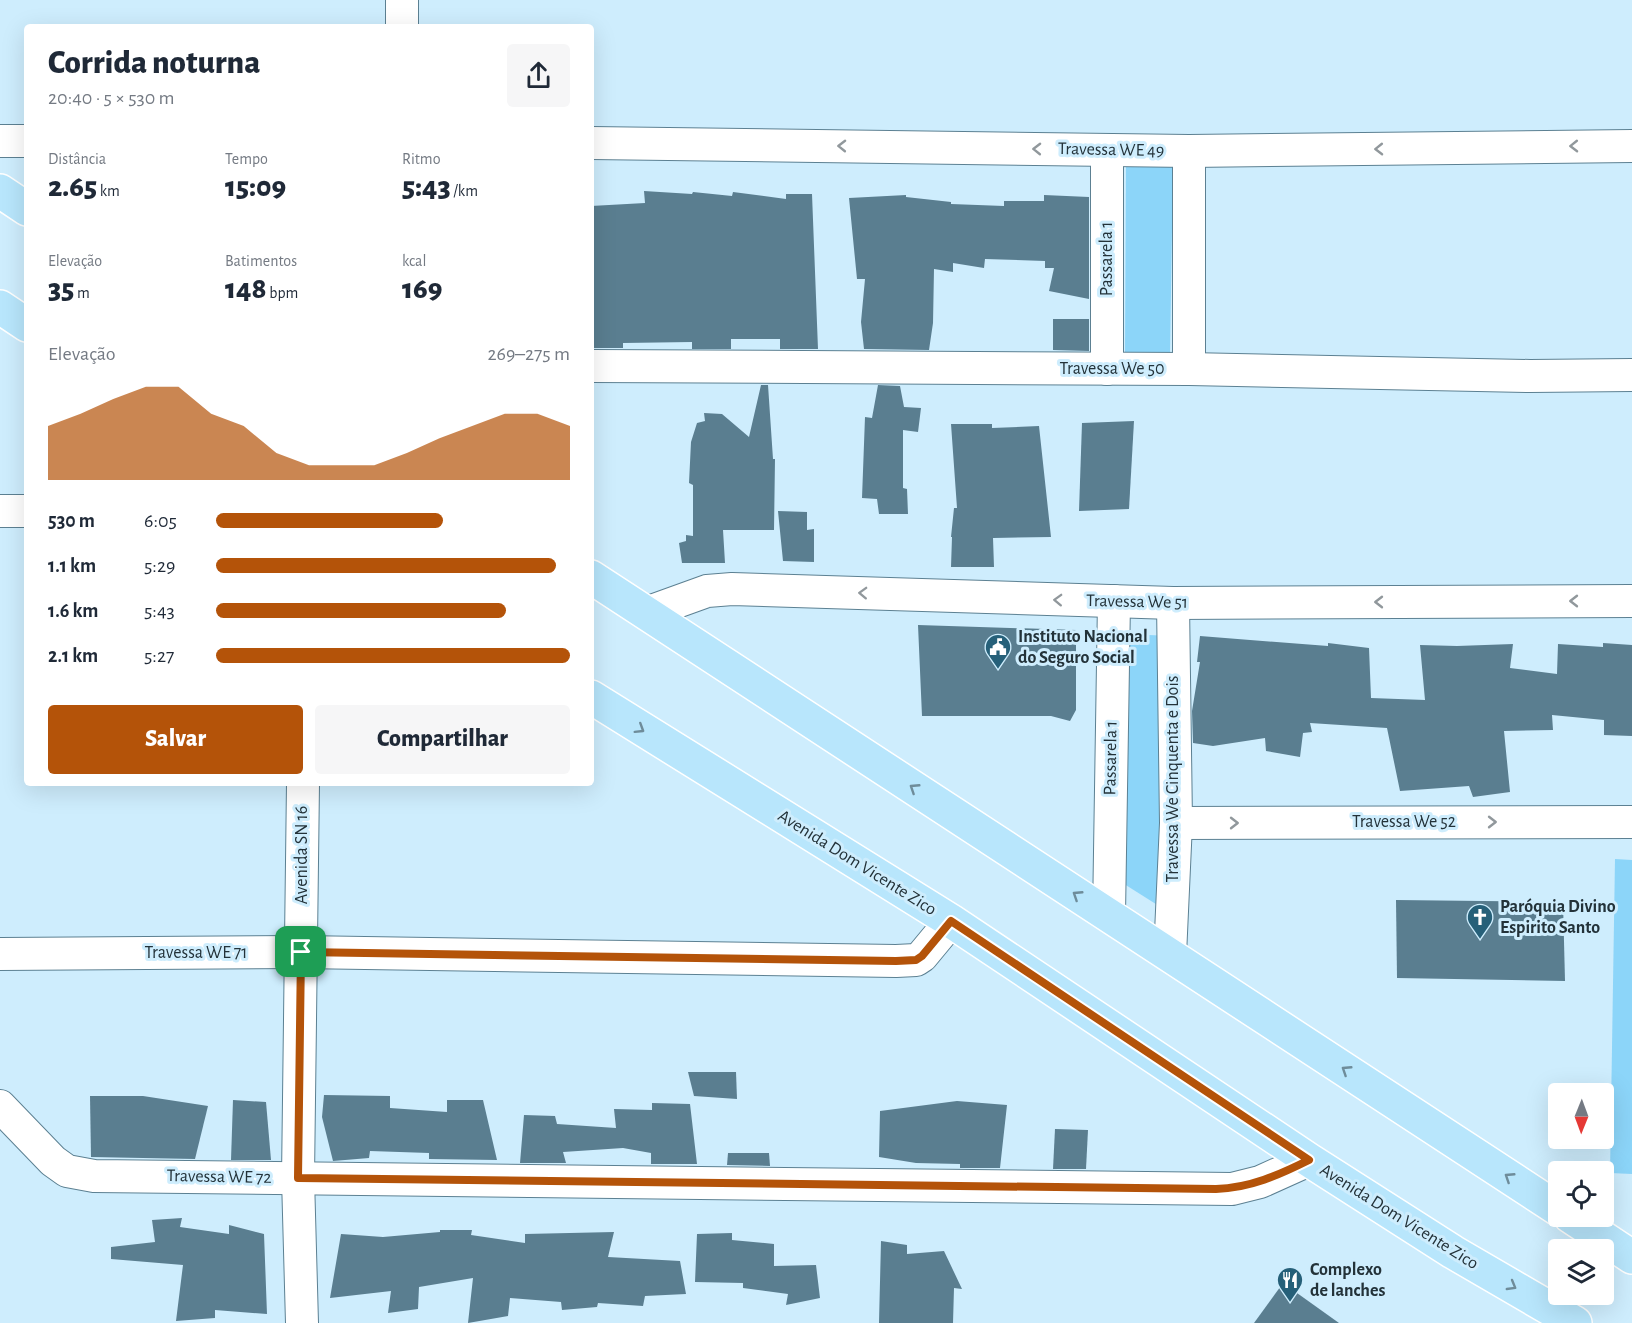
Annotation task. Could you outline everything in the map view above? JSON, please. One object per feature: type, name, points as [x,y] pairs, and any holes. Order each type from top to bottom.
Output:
[{"type":"main road","points":[[0,191],[24,207]]},
{"type":"main road","points":[[0,307],[24,323]]},
{"type":"main road","points":[[594,579],[1548,1202]]},
{"type":"main road","name":"Avenida Dom Vicente Zico","points":[[594,699],[951,921],[1309,1160],[1453,1252],[1568,1321]]},
{"type":"main road","points":[[1587,1227],[1632,1257]]},
{"type":"street","points":[[402,0],[402,24]]},
{"type":"street","points":[[0,141],[24,141]]},
{"type":"street","name":"Travessa WE 49","points":[[594,143],[1189,151],[1632,146]]},
{"type":"street","name":"Passarela 1","points":[[1107,150],[1107,369]]},
{"type":"street","points":[[1188,369],[1189,151]]},
{"type":"street","name":"Travessa We 50","points":[[594,366],[1188,369],[1518,376],[1632,375]]},
{"type":"street","points":[[0,511],[24,511]]},
{"type":"street","name":"Travessa We 51","points":[[646,613],[707,591],[732,589],[1173,603],[1632,601]]},
{"type":"street","name":"Passarela 1","points":[[1109,915],[1114,602]]},
{"type":"street","name":"Travessa We Cinquenta e Dois","points":[[1170,955],[1176,823],[1173,603]]},
{"type":"street","name":"Avenida SN 16","points":[[302,1323],[298,1178],[303,786]]},
{"type":"street","name":"Travessa We 52","points":[[1176,823],[1632,822]]},
{"type":"street","name":"Travessa WE 71","points":[[0,954],[301,952],[896,961],[916,960],[922,956],[951,921]]},
{"type":"street","name":"Travessa WE 72","points":[[0,1106],[53,1161],[67,1171],[94,1176],[1232,1189],[1260,1182],[1309,1160]]},
{"type":"shaded area","points":[[1126,163],[1173,164],[1170,355],[1125,356]]},
{"type":"shaded area","points":[[1127,634],[1171,636],[1159,906],[1121,882]]},
{"type":"shaded area","points":[[1615,859],[1632,860],[1632,1174],[1614,1173],[1614,1161],[1610,1161],[1610,1149],[1614,1149],[1614,1083],[1611,1083]]},
{"type":"building","points":[[644,191],[732,196],[733,192],[786,199],[786,194],[812,194],[818,349],[780,349],[780,339],[731,339],[731,349],[692,349],[692,342],[623,343],[623,348],[594,348],[594,206],[645,203]]},
{"type":"building","points":[[906,195],[906,197],[951,202],[951,204],[1004,206],[1004,201],[1044,201],[1044,195],[1089,197],[1089,299],[1049,291],[1054,268],[1045,268],[1045,261],[985,259],[984,268],[953,263],[953,272],[934,269],[933,323],[929,350],[864,349],[861,322],[865,279],[857,279],[849,198]]},
{"type":"building","points":[[1053,319],[1089,319],[1089,351],[1053,350]]},
{"type":"building","points":[[761,385],[768,385],[773,459],[775,459],[774,530],[723,530],[725,563],[682,563],[679,543],[686,541],[686,535],[693,536],[693,485],[689,483],[691,442],[697,423],[705,421],[704,413],[722,414],[749,437]]},
{"type":"building","points":[[878,385],[900,386],[904,407],[921,408],[918,432],[903,430],[903,488],[907,489],[908,514],[879,514],[877,499],[862,498],[865,417],[872,418]]},
{"type":"building","points":[[1134,421],[1129,509],[1079,511],[1082,423]]},
{"type":"building","points":[[951,424],[992,424],[992,428],[1039,426],[1051,537],[993,538],[994,567],[951,567],[951,537],[954,508],[957,508]]},
{"type":"building","points":[[778,511],[807,512],[807,530],[814,529],[814,562],[783,561]]},
{"type":"building","name":"Instituto Nacional do Seguro Social","points":[[918,625],[1076,630],[1076,710],[1070,721],[1051,716],[922,716]]},
{"type":"building","points":[[1200,636],[1328,646],[1328,643],[1369,648],[1371,698],[1425,700],[1420,645],[1513,644],[1510,668],[1557,674],[1558,644],[1603,647],[1603,643],[1632,645],[1632,736],[1604,735],[1604,720],[1552,715],[1553,730],[1504,731],[1510,792],[1473,797],[1469,786],[1400,791],[1387,728],[1310,723],[1312,732],[1303,733],[1300,757],[1266,751],[1265,738],[1213,746],[1193,743],[1192,711],[1200,662],[1197,662]]},
{"type":"building","name":"Paróquia Divino Espirito Santo","points":[[1396,900],[1563,902],[1565,981],[1397,978]]},
{"type":"building","points":[[688,1072],[736,1072],[737,1099],[694,1096]]},
{"type":"building","points":[[324,1095],[390,1096],[390,1108],[447,1112],[447,1100],[483,1100],[497,1160],[429,1159],[429,1153],[370,1151],[369,1158],[333,1161],[322,1117]]},
{"type":"building","points":[[90,1096],[143,1096],[208,1106],[195,1159],[91,1157]]},
{"type":"building","points":[[233,1100],[266,1102],[271,1160],[231,1160]]},
{"type":"building","points":[[957,1101],[1007,1105],[1000,1168],[960,1168],[960,1164],[916,1163],[879,1157],[880,1111]]},
{"type":"building","points":[[652,1103],[690,1104],[697,1164],[651,1164],[651,1153],[623,1148],[563,1152],[566,1163],[520,1163],[524,1115],[555,1116],[557,1124],[616,1128],[614,1109],[652,1110]]},
{"type":"building","points":[[1055,1129],[1088,1130],[1086,1169],[1053,1169]]},
{"type":"building","points":[[728,1153],[769,1153],[770,1166],[727,1165]]},
{"type":"building","points":[[182,1218],[180,1227],[229,1234],[229,1225],[264,1234],[267,1314],[215,1310],[215,1318],[176,1321],[183,1265],[111,1259],[111,1247],[155,1242],[152,1220]]},
{"type":"building","points":[[440,1230],[472,1230],[471,1235],[525,1243],[525,1234],[614,1232],[608,1257],[680,1261],[686,1294],[645,1296],[643,1306],[598,1303],[597,1307],[562,1310],[561,1302],[510,1298],[508,1316],[468,1323],[473,1278],[419,1287],[418,1309],[388,1313],[391,1291],[330,1298],[341,1234],[383,1237],[440,1232]]},
{"type":"building","points":[[732,1233],[732,1240],[774,1244],[774,1266],[816,1265],[820,1298],[786,1305],[788,1294],[743,1288],[743,1283],[695,1282],[697,1234]]},
{"type":"building","points":[[881,1241],[907,1245],[907,1254],[944,1251],[962,1289],[954,1288],[953,1323],[879,1323]]},
{"type":"building","name":"Complexo de lanches","points":[[1283,1283],[1339,1323],[1254,1323]]},
{"type":"place","name":"Instituto Nacional do Seguro Social","points":[[998,670]]},
{"type":"place","name":"Paróquia Divino Espirito Santo","points":[[1480,940]]},
{"type":"place","name":"Complexo de lanches","points":[[1290,1303]]},
{"type":"route","points":[[951,921],[1309,1160],[1260,1182],[1232,1189],[298,1178],[301,952],[896,961],[916,960],[922,956],[951,921]]}]
